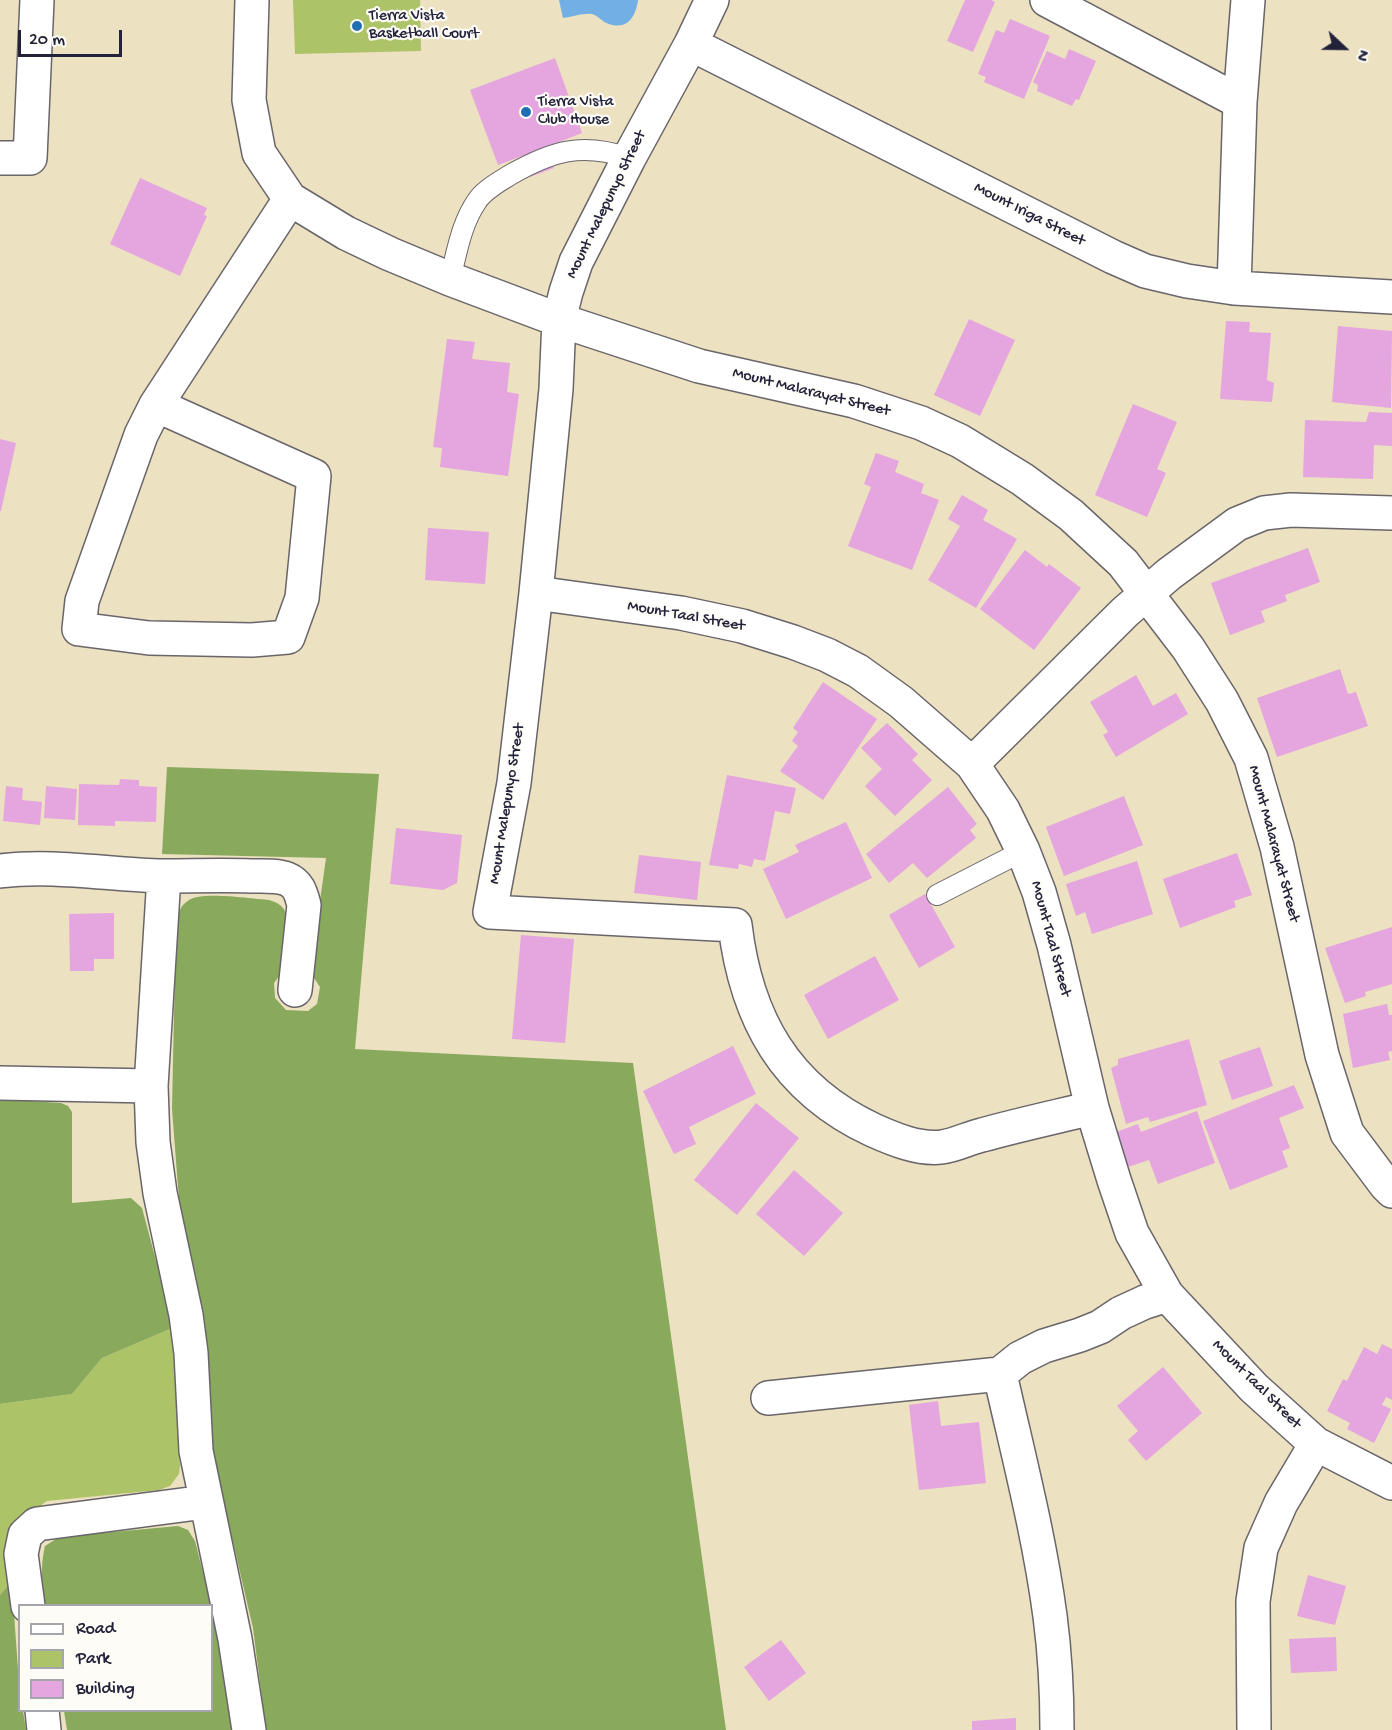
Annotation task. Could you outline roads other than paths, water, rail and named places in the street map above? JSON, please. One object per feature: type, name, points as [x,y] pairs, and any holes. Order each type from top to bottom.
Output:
[{"type":"street","points":[[0,158],[30,158],[37,0]]},
{"type":"street","name":"Mount Malarayat Street","points":[[252,0],[249,100],[258,153],[290,199],[346,233],[450,279],[559,320],[699,366],[854,401],[902,416],[945,434],[999,464],[1071,516],[1112,552],[1147,593],[1188,648],[1216,692],[1251,758],[1277,847],[1322,1055],[1347,1133],[1392,1191]]},
{"type":"street","name":"Mount Malepunyo Street","points":[[711,0],[691,44],[576,262],[559,320],[556,389],[514,783],[490,912],[735,925],[738,954],[747,984],[761,1023],[778,1054],[799,1080],[829,1104],[863,1125],[893,1139],[920,1146],[942,1147],[980,1135],[1092,1108]]},
{"type":"street","points":[[1047,0],[1240,102]]},
{"type":"street","points":[[1234,288],[1240,102],[1248,0]]},
{"type":"street","name":"Mount Iriga Street","points":[[691,44],[1145,271],[1187,281],[1234,288],[1392,297]]},
{"type":"street","points":[[156,405],[314,476],[302,598],[288,637],[252,640],[150,638],[79,629],[82,601],[141,435],[156,405],[290,199]]},
{"type":"street","points":[[972,764],[1125,612],[1178,567],[1237,524],[1264,513],[1291,510],[1392,513]]},
{"type":"street","name":"Mount Taal Street","points":[[536,593],[681,614],[742,626],[794,642],[858,671],[901,702],[972,764],[1003,810],[1023,851],[1039,892],[1054,945],[1092,1108],[1132,1233],[1167,1295],[1254,1388],[1316,1444],[1392,1483]]},
{"type":"street","points":[[0,871],[51,869],[164,876],[211,874],[276,876],[287,879],[296,885],[304,905],[295,990]]},
{"type":"street","points":[[164,876],[151,1086],[153,1142],[160,1192],[186,1315],[191,1353],[196,1450],[235,1639],[249,1730]]},
{"type":"street","points":[[0,1083],[151,1086]]},
{"type":"street","points":[[768,1398],[1000,1374],[1020,1358],[1044,1346],[1100,1327],[1145,1302],[1167,1295]]},
{"type":"street","points":[[1000,1374],[1037,1541],[1050,1617],[1057,1685],[1057,1730]]},
{"type":"street","points":[[1254,1730],[1253,1601],[1261,1548],[1281,1503],[1316,1444]]},
{"type":"street","points":[[28,1604],[21,1554],[25,1535],[38,1524],[205,1502]]},
{"type":"street","points":[[42,1712],[44,1730]]},
{"type":"lane","points":[[450,279],[464,224],[478,199],[502,180],[536,160],[562,152],[586,148],[629,158]]},
{"type":"lane","points":[[937,895],[1023,851]]},
{"type":"water","points":[[559,0],[638,1],[630,21],[616,25],[607,23],[592,14],[563,18]]},
{"type":"place","name":"Tierra Vista Basketball Court","points":[[357,26]]},
{"type":"place","name":"Tierra Vista Club House","points":[[526,112]]}]
